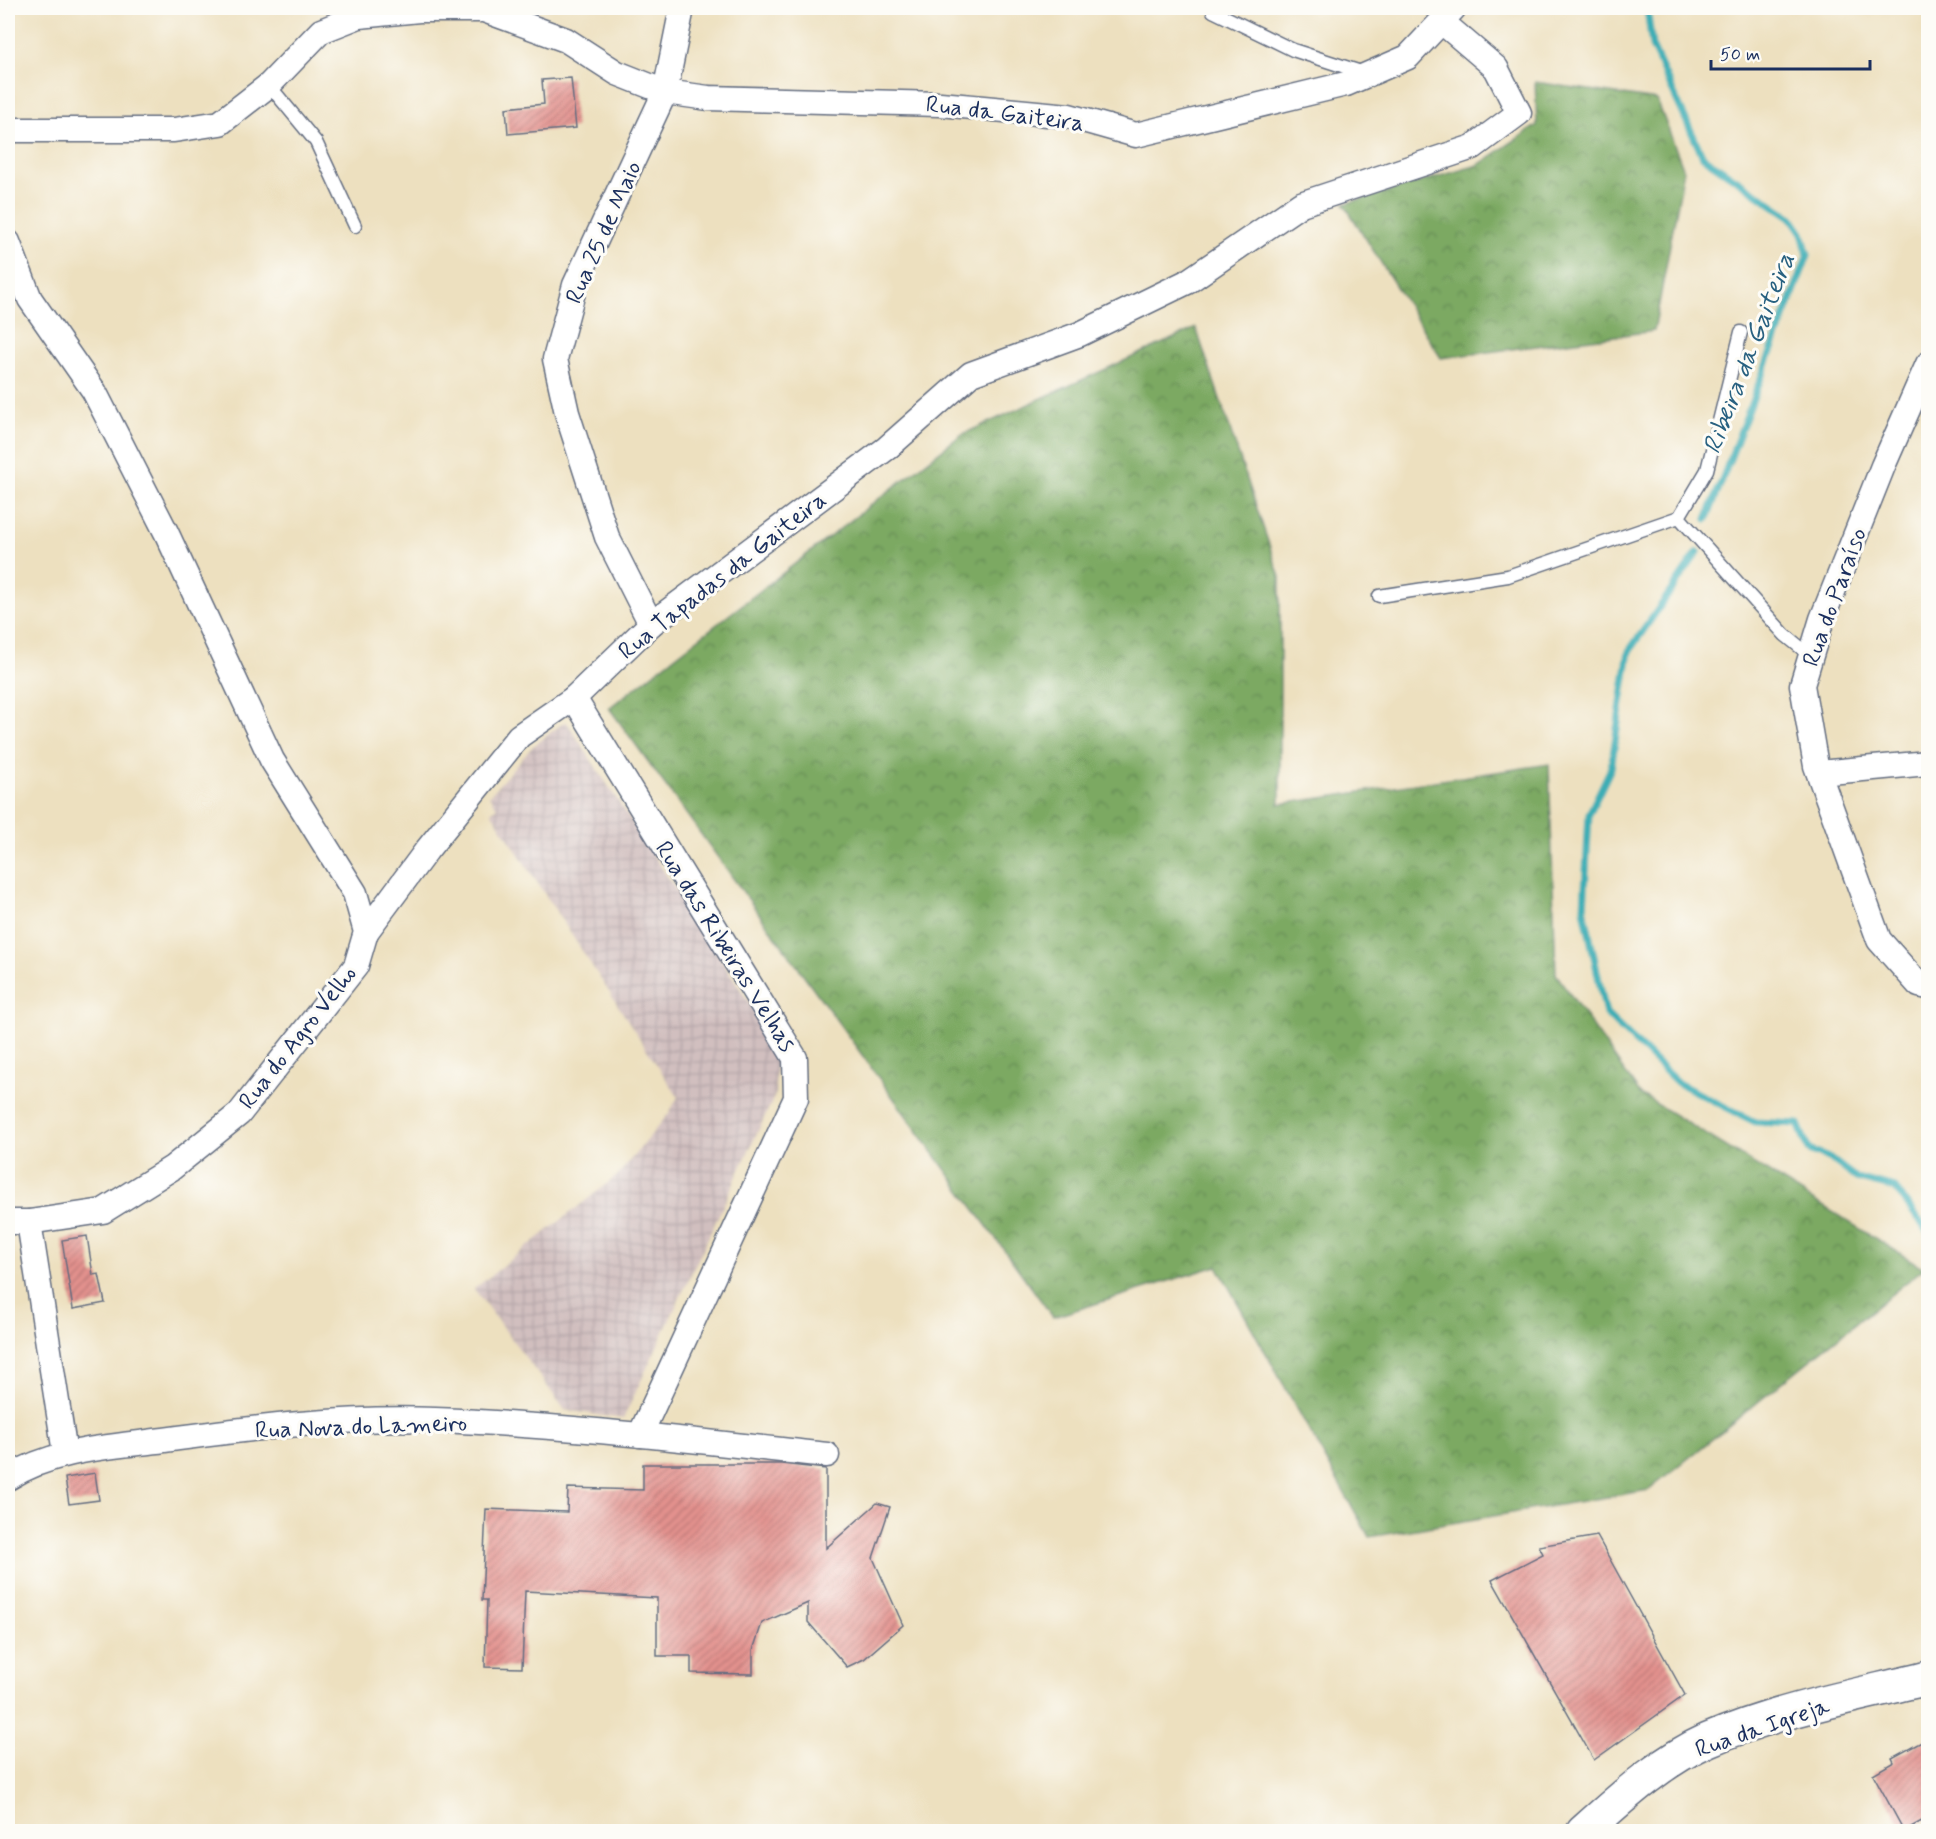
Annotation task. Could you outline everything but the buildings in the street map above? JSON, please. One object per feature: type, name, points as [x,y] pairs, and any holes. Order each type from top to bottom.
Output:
[{"type":"main road","name":"Rua da Igreja","points":[[1583,1832],[1646,1776],[1707,1741],[1792,1712],[1929,1678]]},
{"type":"street","name":"Rua 25 de Maio","points":[[651,624],[607,537],[567,413],[555,359],[575,285],[665,92],[682,8]]},
{"type":"street","points":[[8,130],[174,130],[220,123],[269,85],[321,31],[359,16],[419,10],[484,10],[566,40],[617,74],[665,92]]},
{"type":"street","name":"Rua da Gaiteira","points":[[665,92],[708,98],[951,105],[1070,116],[1136,135],[1346,84],[1408,57],[1448,15]]},
{"type":"street","name":"Rua Tapadas da Gaiteira","points":[[366,932],[427,850],[519,736],[574,699],[651,624],[887,448],[971,374],[1080,333],[1186,282],[1300,204],[1473,147],[1519,113],[1496,68],[1448,15]]},
{"type":"street","points":[[8,242],[30,299],[94,391],[166,532],[272,760],[354,893],[366,932]]},
{"type":"street","name":"Rua do Paraíso","points":[[1929,364],[1878,477],[1822,618],[1802,685],[1819,773],[1879,940],[1919,985],[1929,987]]},
{"type":"street","name":"Rua das Ribeiras Velhas","points":[[574,699],[795,1058],[796,1098],[640,1435]]},
{"type":"street","points":[[1819,773],[1929,763]]},
{"type":"street","name":"Rua do Agro Velho","points":[[18,1222],[103,1211],[172,1168],[239,1114],[356,966],[366,932]]},
{"type":"street","points":[[18,1222],[65,1453]]},
{"type":"street","name":"Rua Nova do Lameiro","points":[[8,1478],[65,1453],[316,1422],[433,1420],[640,1435],[827,1455]]},
{"type":"lane","points":[[1213,11],[1293,50],[1368,74]]},
{"type":"lane","points":[[269,85],[316,142],[355,226]]},
{"type":"lane","points":[[1379,596],[1508,576],[1679,517],[1707,470],[1741,332]]},
{"type":"lane","points":[[1679,517],[1785,635],[1811,657]]},
{"type":"shaded area","points":[[566,721],[776,1044],[775,1095],[623,1419],[565,1410],[474,1289],[618,1175],[669,1113],[678,1097],[491,812],[497,807],[489,796],[532,747]]},
{"type":"green space","points":[[1535,82],[1657,100],[1684,170],[1654,331],[1441,358],[1344,204],[1478,165],[1537,125]]},
{"type":"green space","points":[[1196,328],[1280,577],[1280,804],[1549,764],[1556,974],[1640,1094],[1924,1268],[1649,1490],[1369,1537],[1217,1266],[1053,1317],[609,708],[961,435]]},
{"type":"waterway","name":"Ribeira da Gaiteira","points":[[1647,8],[1652,46],[1703,157],[1791,217],[1802,233],[1808,255],[1707,519]]},
{"type":"waterway","name":"Ribeira da Gaiteira","points":[[1698,552],[1629,651],[1611,768],[1589,814],[1584,909],[1606,1014],[1678,1083],[1755,1122],[1798,1124],[1809,1150],[1831,1159],[1856,1178],[1895,1188],[1928,1232]]}]
